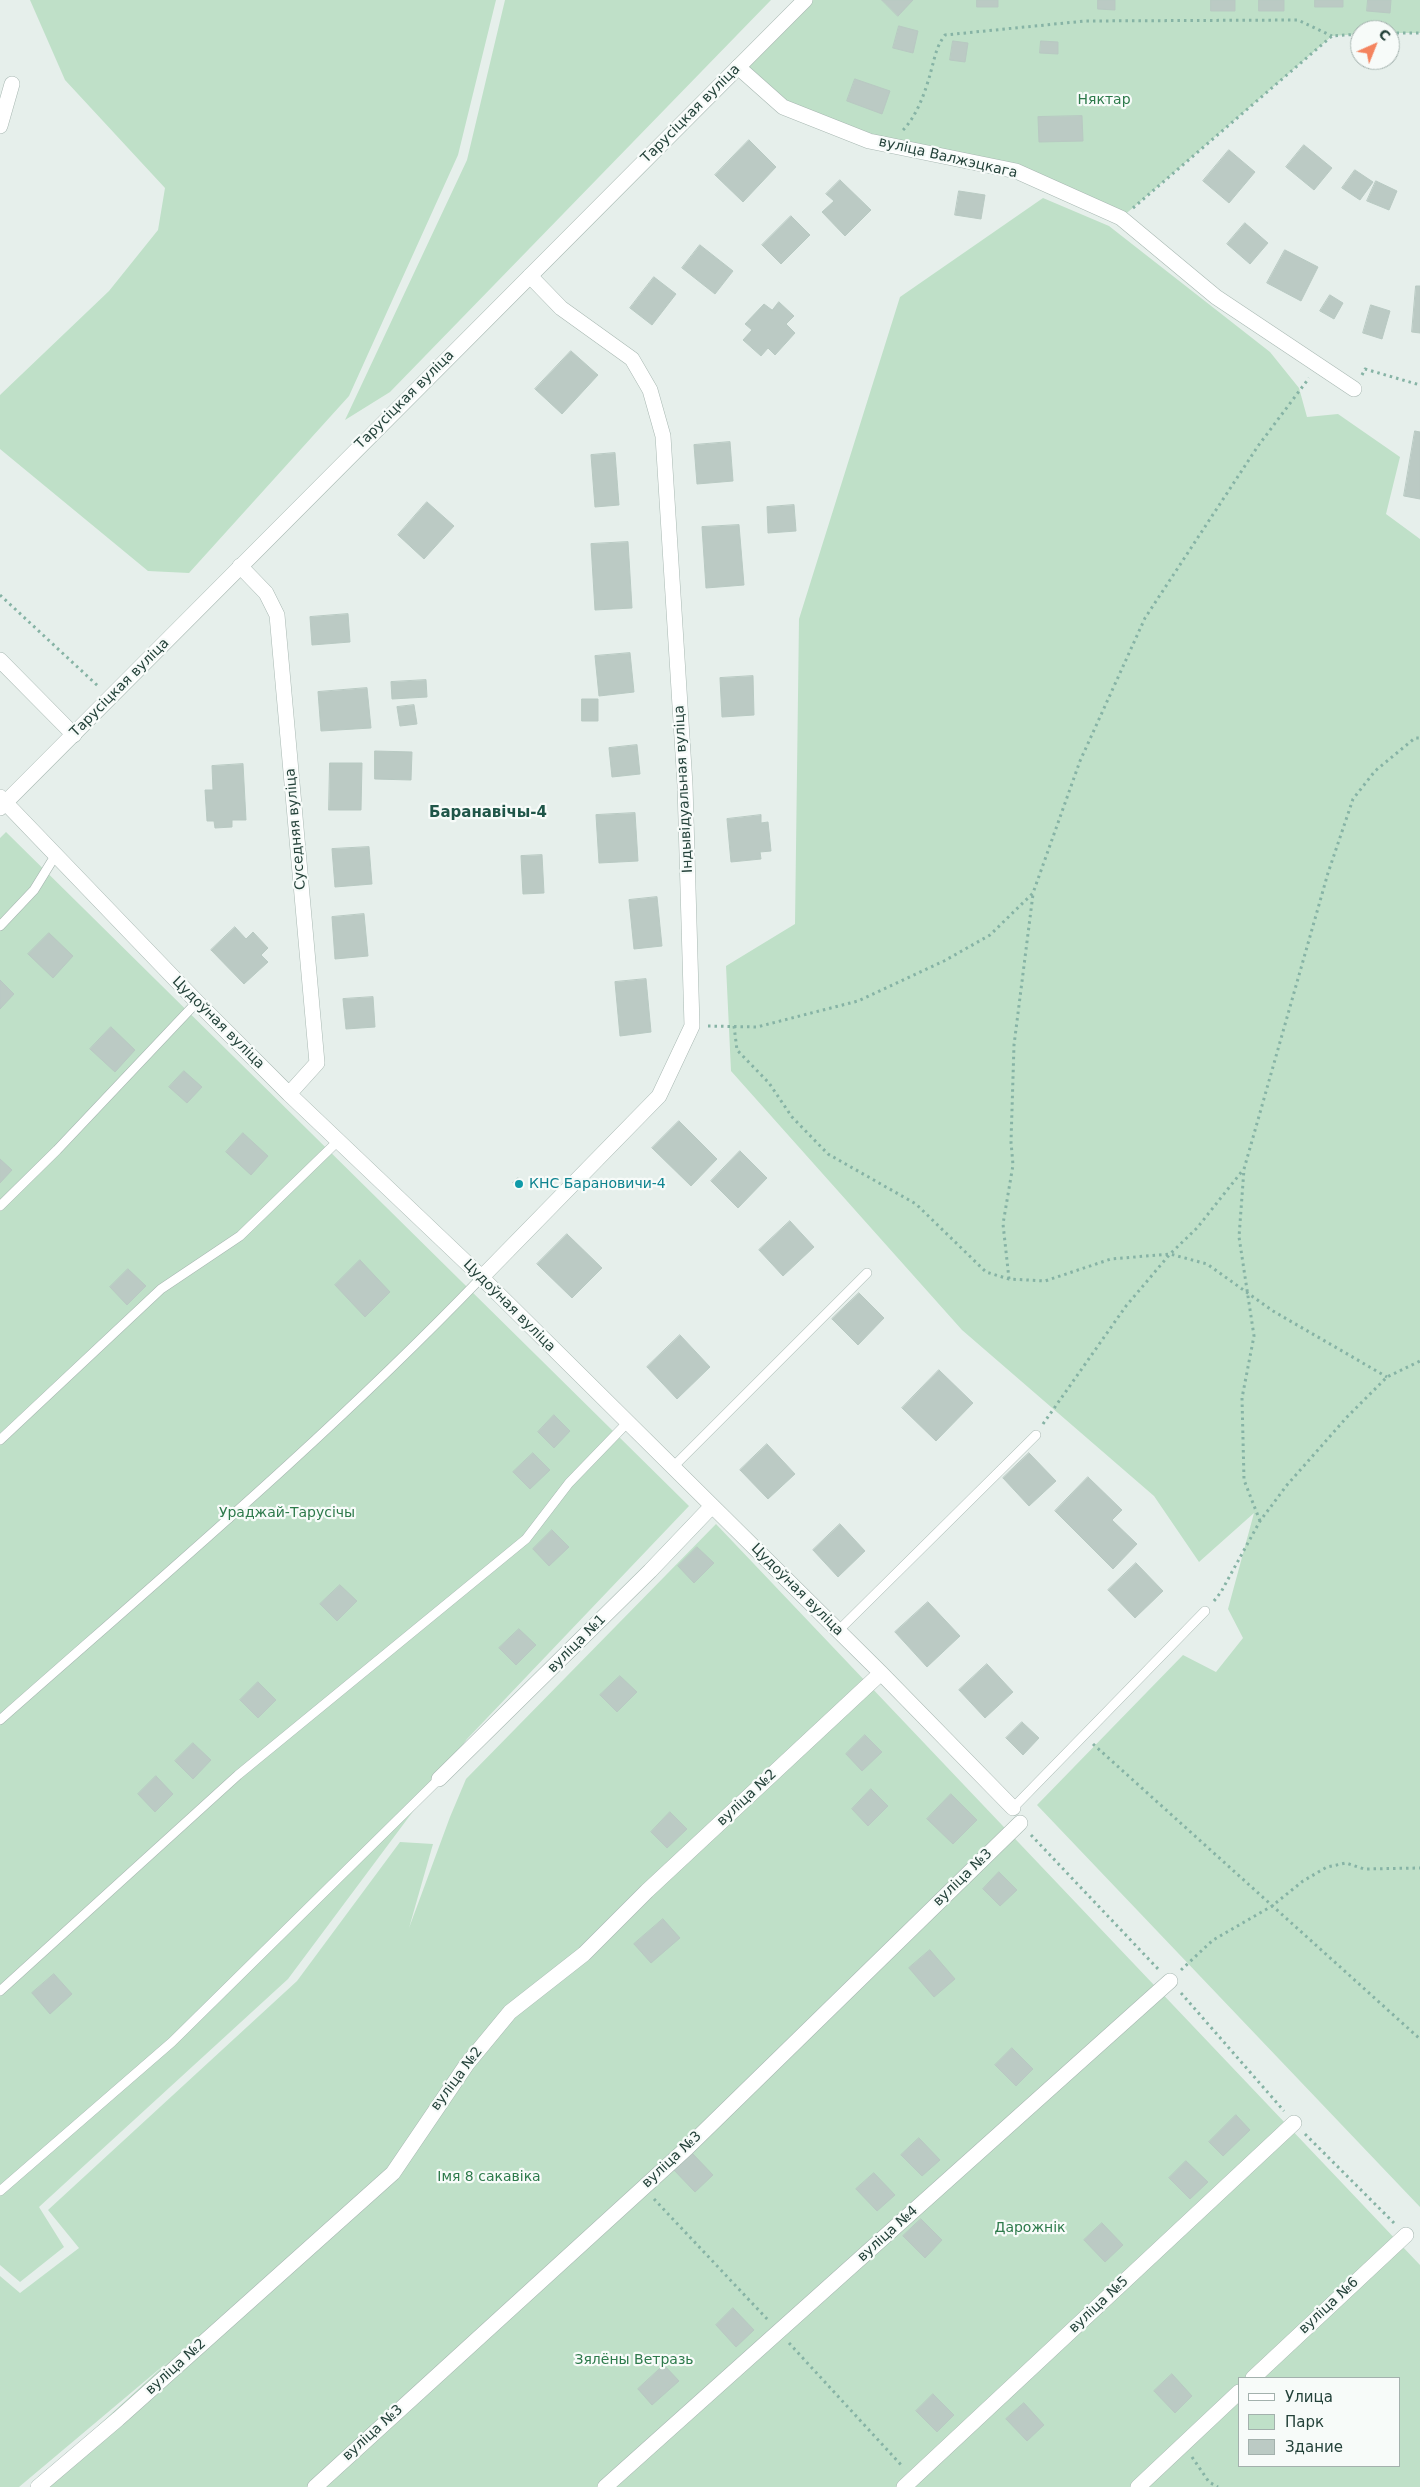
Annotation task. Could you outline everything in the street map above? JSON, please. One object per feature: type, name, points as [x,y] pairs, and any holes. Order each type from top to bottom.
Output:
[{"type":"street","name":"Тарусіцкая вуліца","points":[[2,802],[74,735],[240,566],[806,0]]},
{"type":"street","name":"вуліца Валжэцкага","points":[[738,67],[783,107],[869,140],[1016,171],[1121,218],[1216,297],[1354,389]]},
{"type":"street","points":[[0,126],[12,84]]},
{"type":"street","name":"Індывідуальная вуліца","points":[[481,1278],[659,1096],[692,1026],[692,960],[685,785],[662,436],[650,390],[632,359],[560,308],[530,276]]},
{"type":"street","name":"Суседняя вуліца","points":[[240,566],[266,593],[277,615],[317,1063],[288,1094]]},
{"type":"street","points":[[0,660],[74,735]]},
{"type":"street","name":"Цудоўная вуліца","points":[[2,802],[288,1094],[481,1278],[673,1467],[881,1673],[1013,1808]]},
{"type":"street","name":"вуліца №1","points":[[439,1779],[650,1571],[712,1506]]},
{"type":"street","name":"вуліца №2","points":[[38,2487],[393,2173],[466,2064],[510,2012],[584,1954],[647,1892],[881,1673]]},
{"type":"street","name":"вуліца №3","points":[[314,2487],[687,2148],[1020,1822]]},
{"type":"street","name":"вуліца №4","points":[[605,2487],[1170,1981]]},
{"type":"street","name":"вуліца №5","points":[[904,2487],[1294,2123]]},
{"type":"street","name":"вуліца №6","points":[[1254,2377],[1406,2234]]},
{"type":"street","points":[[1138,2487],[1238,2393]]},
{"type":"lane","points":[[0,926],[34,890],[55,856]]},
{"type":"lane","points":[[0,1206],[57,1150],[197,1002]]},
{"type":"lane","points":[[0,1440],[161,1289],[240,1236],[338,1141]]},
{"type":"lane","points":[[673,1467],[867,1273]]},
{"type":"lane","points":[[0,1720],[175,1565],[399,1362],[481,1278]]},
{"type":"lane","points":[[0,1992],[238,1775],[526,1539],[569,1483],[627,1423]]},
{"type":"lane","points":[[838,1630],[1036,1435]]},
{"type":"lane","points":[[1013,1808],[1205,1611]]},
{"type":"lane","points":[[0,2191],[172,2042],[439,1779]]},
{"type":"path","points":[[900,133],[919,103],[932,70],[934,56],[945,35],[1085,21],[1298,20],[1332,36],[1350,35]]},
{"type":"path","points":[[1400,33],[1420,34]]},
{"type":"path","points":[[1121,218],[1332,36]]},
{"type":"path","points":[[1009,1279],[1003,1224],[1013,1165],[1011,1142],[1014,1045],[1033,893],[1080,761],[1145,618],[1258,446],[1318,366]]},
{"type":"path","points":[[1354,389],[1365,369],[1420,385]]},
{"type":"path","points":[[0,595],[110,698]]},
{"type":"path","points":[[1260,1521],[1244,1480],[1242,1398],[1254,1336],[1239,1237],[1244,1169],[1328,873],[1353,799],[1375,771],[1415,738],[1420,738]]},
{"type":"path","points":[[692,1026],[757,1026],[858,1001],[944,961],[990,935],[1033,893]]},
{"type":"path","points":[[734,1026],[737,1050],[769,1083],[792,1117],[828,1154],[916,1204],[986,1272],[1009,1279],[1045,1281],[1112,1259],[1170,1254],[1207,1264],[1246,1293],[1387,1377]]},
{"type":"path","points":[[1036,1435],[1126,1306],[1170,1254],[1197,1228],[1244,1169]]},
{"type":"path","points":[[1205,1611],[1221,1592],[1260,1521],[1287,1485],[1347,1416],[1387,1377],[1420,1361]]},
{"type":"path","points":[[1084,1736],[1420,2039]]},
{"type":"path","points":[[1020,1822],[1170,1981],[1294,2123],[1406,2234]]},
{"type":"path","points":[[1170,1981],[1212,1940],[1272,1906],[1303,1881],[1327,1867],[1346,1863],[1364,1869],[1420,1868]]},
{"type":"path","points":[[1183,2444],[1209,2482],[1218,2487]]},
{"type":"green space","points":[[30,0],[496,0],[458,155],[349,396],[189,573],[148,571],[0,449],[0,395],[109,291],[158,230],[165,188],[65,80]]},
{"type":"green space","points":[[505,0],[771,0],[390,392],[345,420],[467,160]]},
{"type":"green space","name":"Няктар","points":[[805,0],[1420,0],[1420,33],[1400,33],[1400,20],[1350,20],[1350,35],[1332,36],[1121,218],[1016,171],[869,141],[783,107],[738,67]]},
{"type":"green space","points":[[1043,198],[1109,226],[1270,352],[1299,388],[1307,417],[1338,414],[1400,457],[1386,514],[1420,539],[1420,2207],[1037,1805],[1183,1655],[1216,1672],[1243,1638],[1228,1609],[1254,1513],[1199,1562],[1154,1496],[962,1330],[731,1071],[726,966],[795,924],[799,619],[900,297]]},
{"type":"green space","name":"Ураджай-Тарусічы","points":[[6,832],[689,1506],[467,1739],[288,1979],[39,2207],[64,2247],[20,2282],[0,2265],[0,838]]},
{"type":"green space","points":[[716,1524],[1420,2265],[1420,2487],[31,2487],[170,2360],[19,2487],[0,2487],[0,2276],[20,2293],[79,2248],[48,2210],[297,1981],[400,1842],[433,1844],[409,1928],[466,1779]]},
{"type":"building","points":[[882,0],[913,0],[898,16]]},
{"type":"building","points":[[977,0],[998,0],[998,7],[977,7]]},
{"type":"building","points":[[1098,0],[1115,0],[1115,10],[1098,9]]},
{"type":"building","points":[[1211,0],[1235,0],[1235,11],[1211,11]]},
{"type":"building","points":[[1259,0],[1284,0],[1284,11],[1259,11]]},
{"type":"building","points":[[1315,0],[1343,0],[1343,7],[1315,7]]},
{"type":"building","points":[[1368,0],[1391,0],[1390,13],[1367,11]]},
{"type":"building","points":[[899,26],[918,31],[913,53],[893,48]]},
{"type":"building","points":[[953,41],[968,43],[965,62],[950,60]]},
{"type":"building","points":[[1041,41],[1058,42],[1058,54],[1040,53]]},
{"type":"building","points":[[855,79],[890,91],[882,114],[847,101]]},
{"type":"building","points":[[1082,116],[1083,141],[1039,142],[1038,117]]},
{"type":"building","points":[[749,140],[776,167],[743,202],[715,175]]},
{"type":"building","points":[[1304,145],[1332,168],[1314,190],[1286,167]]},
{"type":"building","points":[[1229,150],[1255,172],[1229,203],[1203,181]]},
{"type":"building","points":[[1355,170],[1373,182],[1360,200],[1342,188]]},
{"type":"building","points":[[840,180],[871,210],[845,236],[822,212],[834,201],[826,194]]},
{"type":"building","points":[[1376,181],[1397,191],[1389,210],[1367,201]]},
{"type":"building","points":[[959,191],[985,195],[981,219],[955,215]]},
{"type":"building","points":[[791,216],[810,235],[781,264],[762,245]]},
{"type":"building","points":[[1245,223],[1268,243],[1250,264],[1227,244]]},
{"type":"building","points":[[700,245],[733,271],[715,294],[682,268]]},
{"type":"building","points":[[1285,250],[1318,267],[1301,301],[1267,283]]},
{"type":"building","points":[[654,277],[676,294],[652,325],[630,308]]},
{"type":"building","points":[[1416,286],[1420,286],[1420,333],[1412,332]]},
{"type":"building","points":[[1330,295],[1343,303],[1334,319],[1320,311]]},
{"type":"building","points":[[779,302],[794,316],[786,324],[795,333],[775,355],[768,348],[761,356],[743,340],[752,330],[745,324],[764,304],[772,310]]},
{"type":"building","points":[[1371,305],[1390,311],[1382,339],[1363,333]]},
{"type":"building","points":[[571,351],[598,375],[562,414],[535,389]]},
{"type":"building","points":[[1415,431],[1420,432],[1420,499],[1404,496]]},
{"type":"building","points":[[730,442],[733,481],[697,484],[694,445]]},
{"type":"building","points":[[615,453],[619,505],[595,507],[591,455]]},
{"type":"building","points":[[427,502],[454,526],[424,559],[398,535]]},
{"type":"building","points":[[794,505],[796,531],[768,533],[767,507]]},
{"type":"building","points":[[739,525],[744,585],[706,588],[702,527]]},
{"type":"building","points":[[628,542],[632,608],[595,610],[591,544]]},
{"type":"building","points":[[348,614],[350,642],[312,645],[310,617]]},
{"type":"building","points":[[630,653],[634,692],[599,696],[595,656]]},
{"type":"building","points":[[753,676],[754,715],[722,717],[720,678]]},
{"type":"building","points":[[426,680],[427,697],[392,699],[391,682]]},
{"type":"building","points":[[367,688],[371,728],[321,731],[318,692]]},
{"type":"building","points":[[582,699],[598,699],[598,721],[582,721]]},
{"type":"building","points":[[414,705],[417,724],[400,726],[397,707]]},
{"type":"building","points":[[637,745],[640,774],[612,777],[609,748]]},
{"type":"building","points":[[375,751],[412,752],[411,780],[375,779]]},
{"type":"building","points":[[330,763],[362,763],[361,810],[329,810]]},
{"type":"building","points":[[243,764],[246,820],[232,820],[232,827],[215,828],[214,821],[207,821],[205,790],[213,790],[212,766]]},
{"type":"building","points":[[635,813],[638,861],[599,863],[596,815]]},
{"type":"building","points":[[761,815],[761,823],[768,822],[771,851],[760,852],[761,859],[731,862],[727,819]]},
{"type":"building","points":[[369,847],[372,884],[335,887],[332,849]]},
{"type":"building","points":[[542,855],[544,893],[523,894],[521,856]]},
{"type":"building","points":[[657,897],[662,946],[634,949],[629,900]]},
{"type":"building","points":[[364,914],[368,956],[335,959],[332,917]]},
{"type":"building","points":[[235,927],[246,939],[253,932],[268,948],[261,955],[268,962],[244,984],[211,950]]},
{"type":"building","points":[[49,933],[73,956],[53,978],[28,954]]},
{"type":"building","points":[[646,979],[651,1032],[620,1036],[615,982]]},
{"type":"building","points":[[0,980],[14,994],[0,1009]]},
{"type":"building","points":[[373,997],[375,1027],[346,1029],[343,999]]},
{"type":"building","points":[[111,1027],[135,1050],[115,1072],[90,1049]]},
{"type":"building","points":[[184,1071],[202,1087],[187,1103],[169,1087]]},
{"type":"building","points":[[679,1121],[717,1159],[691,1186],[652,1148]]},
{"type":"building","points":[[243,1133],[268,1156],[251,1175],[226,1152]]},
{"type":"building","points":[[740,1151],[767,1178],[738,1208],[711,1181]]},
{"type":"building","points":[[0,1159],[12,1170],[0,1183]]},
{"type":"building","name":"КНС Барановичи-4","points":[[518,1178],[525,1184],[520,1190],[513,1183]]},
{"type":"building","points":[[790,1221],[814,1247],[783,1276],[759,1250]]},
{"type":"building","points":[[567,1234],[602,1268],[572,1298],[537,1264]]},
{"type":"building","points":[[360,1260],[390,1292],[365,1317],[335,1285]]},
{"type":"building","points":[[128,1269],[146,1286],[127,1305],[110,1287]]},
{"type":"building","points":[[859,1293],[884,1318],[858,1345],[832,1319]]},
{"type":"building","points":[[680,1335],[710,1367],[677,1399],[647,1367]]},
{"type":"building","points":[[939,1370],[973,1403],[936,1441],[902,1408]]},
{"type":"building","points":[[554,1415],[570,1431],[554,1448],[538,1432]]},
{"type":"building","points":[[767,1444],[795,1474],[768,1499],[740,1470]]},
{"type":"building","points":[[533,1453],[550,1470],[530,1489],[513,1472]]},
{"type":"building","points":[[1029,1453],[1056,1481],[1029,1506],[1003,1478]]},
{"type":"building","points":[[1088,1477],[1122,1510],[1112,1520],[1137,1544],[1113,1569],[1055,1511]]},
{"type":"building","points":[[840,1524],[865,1551],[838,1577],[813,1550]]},
{"type":"building","points":[[552,1530],[569,1547],[549,1566],[533,1549]]},
{"type":"building","points":[[697,1547],[714,1563],[694,1583],[678,1566]]},
{"type":"building","points":[[1136,1563],[1163,1591],[1135,1618],[1108,1590]]},
{"type":"building","points":[[340,1585],[357,1601],[337,1621],[320,1604]]},
{"type":"building","points":[[928,1602],[960,1636],[927,1667],[895,1632]]},
{"type":"building","points":[[519,1629],[536,1645],[516,1665],[499,1648]]},
{"type":"building","points":[[987,1664],[1013,1692],[985,1718],[959,1690]]},
{"type":"building","points":[[620,1676],[637,1692],[617,1712],[600,1695]]},
{"type":"building","points":[[258,1682],[276,1700],[258,1718],[240,1700]]},
{"type":"building","points":[[1022,1722],[1039,1738],[1023,1755],[1006,1738]]},
{"type":"building","points":[[865,1735],[882,1752],[862,1771],[846,1754]]},
{"type":"building","points":[[193,1743],[211,1760],[193,1779],[175,1761]]},
{"type":"building","points":[[156,1776],[173,1794],[155,1812],[138,1794]]},
{"type":"building","points":[[871,1789],[888,1806],[868,1826],[852,1809]]},
{"type":"building","points":[[951,1794],[977,1820],[953,1844],[927,1819]]},
{"type":"building","points":[[670,1812],[687,1829],[667,1848],[651,1832]]},
{"type":"building","points":[[999,1872],[1017,1890],[1000,1906],[983,1889]]},
{"type":"building","points":[[663,1919],[680,1938],[651,1963],[634,1944]]},
{"type":"building","points":[[930,1950],[955,1979],[934,1997],[909,1968]]},
{"type":"building","points":[[54,1974],[72,1994],[50,2014],[32,1993]]},
{"type":"building","points":[[1012,2048],[1033,2069],[1016,2086],[995,2065]]},
{"type":"building","points":[[1236,2115],[1250,2130],[1223,2156],[1209,2142]]},
{"type":"building","points":[[919,2138],[940,2160],[922,2176],[901,2155]]},
{"type":"building","points":[[692,2153],[713,2175],[695,2192],[674,2170]]},
{"type":"building","points":[[1186,2161],[1208,2182],[1190,2199],[1169,2178]]},
{"type":"building","points":[[874,2173],[895,2195],[877,2211],[856,2189]]},
{"type":"building","points":[[921,2219],[942,2240],[925,2258],[903,2236]]},
{"type":"building","points":[[1102,2223],[1123,2245],[1105,2262],[1084,2240]]},
{"type":"building","points":[[733,2308],[754,2330],[736,2347],[716,2325]]},
{"type":"building","points":[[664,2365],[679,2381],[652,2405],[638,2389]]},
{"type":"building","points":[[1172,2374],[1192,2396],[1175,2413],[1154,2391]]},
{"type":"building","points":[[933,2394],[954,2415],[937,2432],[916,2411]]},
{"type":"building","points":[[1024,2403],[1044,2425],[1027,2441],[1006,2419]]},
{"type":"place","name":"КНС Барановичи-4","points":[[519,1184]]},
{"type":"district","name":"Баранавічы-4","points":[[488,813]]},
{"type":"park label","name":"Імя 8 сакавіка","points":[[489,2177]]},
{"type":"park label","name":"Дарожнік","points":[[1030,2228]]},
{"type":"park label","name":"Зялёны Ветразь","points":[[634,2360]]}]
